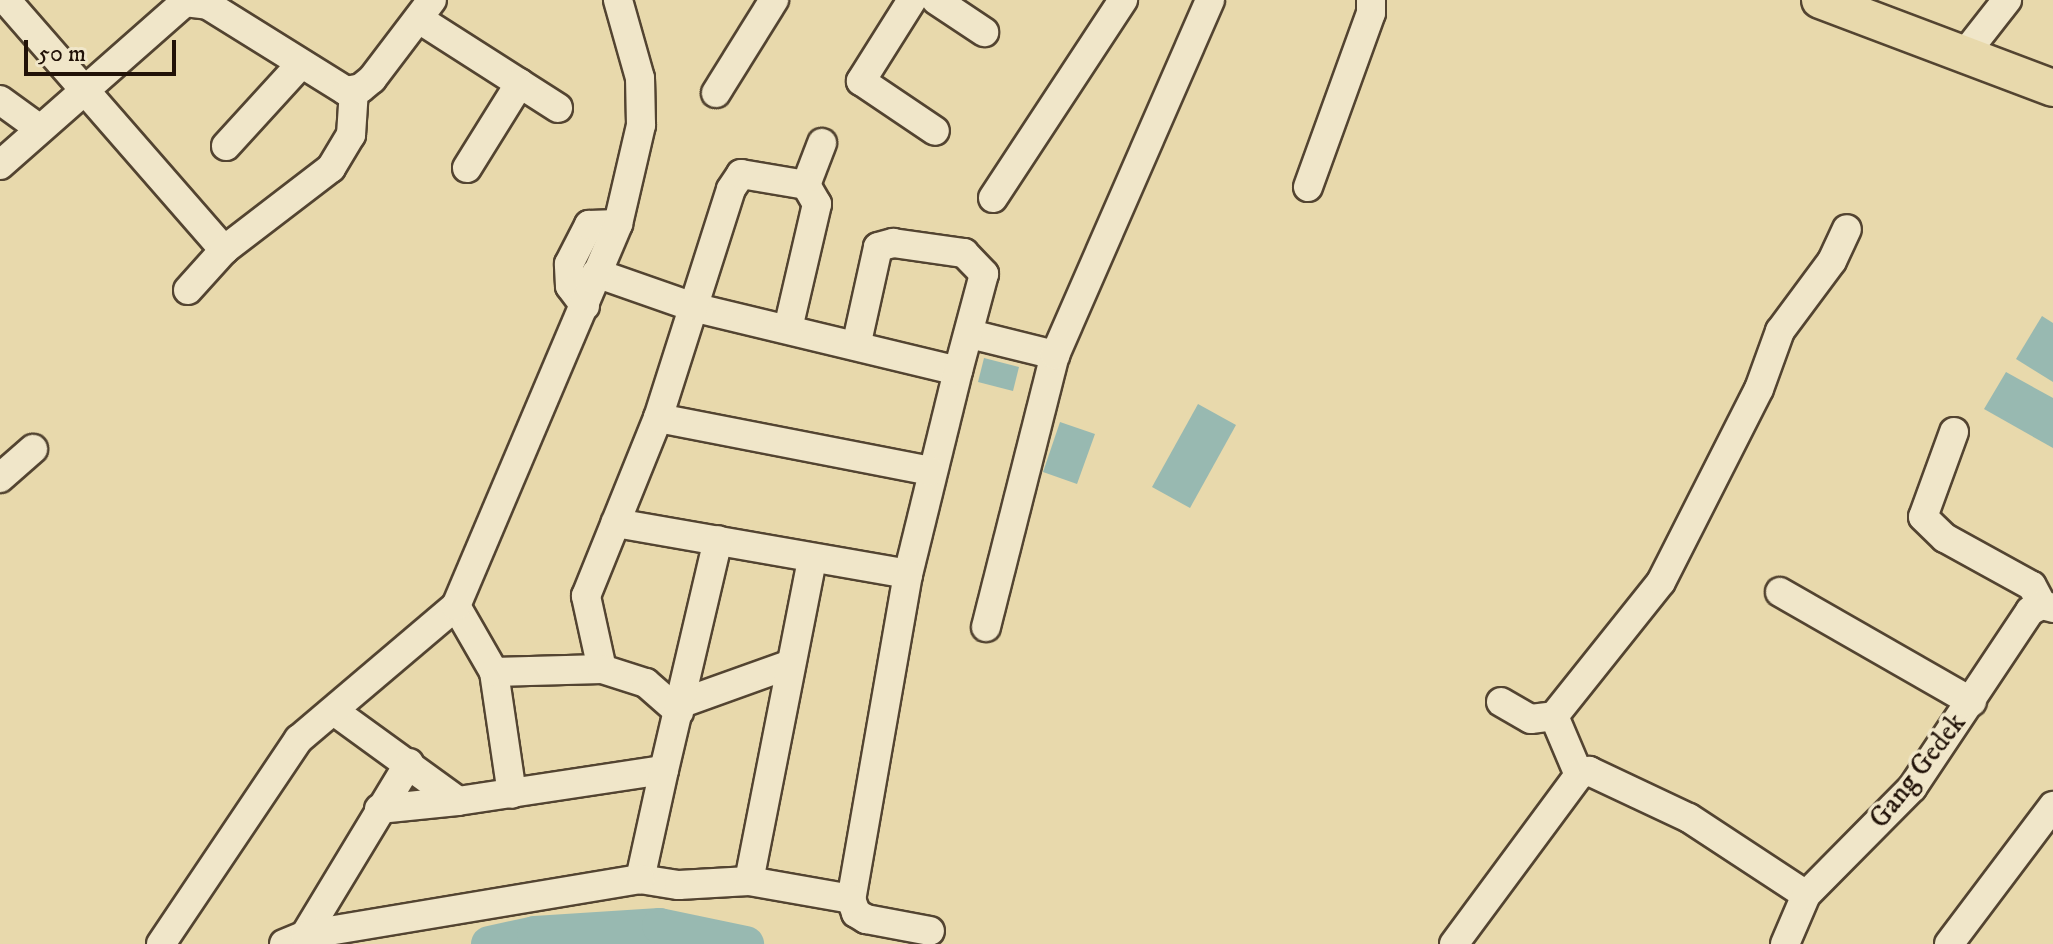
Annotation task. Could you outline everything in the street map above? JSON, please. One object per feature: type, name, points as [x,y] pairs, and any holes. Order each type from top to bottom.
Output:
[{"type":"main road","points":[[1820,0],[1967,51],[2053,88]]},
{"type":"street","points":[[6,0],[224,250]]},
{"type":"street","points":[[161,944],[299,739],[456,606],[618,224],[641,125],[640,78],[618,0]]},
{"type":"street","points":[[716,93],[774,0]]},
{"type":"street","points":[[912,0],[861,81],[935,131]]},
{"type":"street","points":[[936,0],[984,32]]},
{"type":"street","points":[[993,198],[1123,0]]},
{"type":"street","points":[[986,627],[1055,355],[1210,0]]},
{"type":"street","points":[[1308,187],[1371,13],[1371,0]]},
{"type":"street","points":[[1967,51],[2007,0]]},
{"type":"street","points":[[2,159],[87,90],[185,1],[200,1],[299,66],[339,89],[354,90],[372,79],[426,6],[520,83],[558,108]]},
{"type":"street","points":[[226,146],[299,66]]},
{"type":"street","points":[[467,168],[520,83]]},
{"type":"street","points":[[188,290],[224,250],[331,168],[351,135],[354,90]]},
{"type":"street","points":[[0,100],[40,129]]},
{"type":"street","points":[[788,329],[817,209],[806,185],[822,143]]},
{"type":"street","points":[[602,669],[586,596],[658,418],[696,308],[735,179],[754,174],[806,185]]},
{"type":"street","points":[[585,306],[570,286],[569,264],[589,225],[618,224]]},
{"type":"street","points":[[1501,702],[1531,719],[1554,716],[1661,582],[1759,389],[1780,331],[1832,261],[1847,229]]},
{"type":"street","points":[[857,342],[873,257],[886,243],[975,259],[984,274],[930,471],[908,574],[851,899],[856,913],[866,919],[930,931]]},
{"type":"street","points":[[596,273],[696,308],[857,342],[958,371]]},
{"type":"street","points":[[970,334],[1055,355]]},
{"type":"street","points":[[658,418],[930,471]]},
{"type":"street","points":[[1954,432],[1923,517],[1945,538],[2032,586],[2048,606]]},
{"type":"street","points":[[0,478],[33,449]]},
{"type":"street","points":[[615,523],[908,574]]},
{"type":"street","points":[[640,879],[718,540]]},
{"type":"street","points":[[749,881],[788,665],[812,559]]},
{"type":"street","points":[[1780,592],[1972,702]]},
{"type":"street","points":[[456,606],[494,672],[512,794]]},
{"type":"street","name":"Gang Gedek","points":[[1785,944],[1806,895],[1912,788],[2030,611],[2048,606]]},
{"type":"street","points":[[680,707],[788,665]]},
{"type":"street","points":[[494,672],[602,669],[646,683],[680,707]]},
{"type":"street","points":[[334,711],[458,801]]},
{"type":"street","points":[[1554,716],[1579,775]]},
{"type":"street","points":[[294,939],[409,763]]},
{"type":"street","points":[[379,809],[512,794],[664,770]]},
{"type":"street","points":[[1454,944],[1579,775],[1597,771],[1653,798],[1806,895]]},
{"type":"street","points":[[1949,944],[2053,806]]},
{"type":"street","points":[[294,939],[640,879],[711,886],[749,881],[851,899]]},
{"type":"water","points":[[2042,316],[2053,323],[2053,382],[2016,359]]},
{"type":"water","points":[[984,358],[1019,367],[1013,391],[978,382]]},
{"type":"water","points":[[2006,372],[2053,398],[2053,448],[1984,409]]},
{"type":"water","points":[[1198,404],[1236,425],[1190,508],[1152,487]]},
{"type":"water","points":[[1060,422],[1095,434],[1077,484],[1043,472]]},
{"type":"waterway","points":[[489,944],[535,934],[660,926],[746,944]]}]
